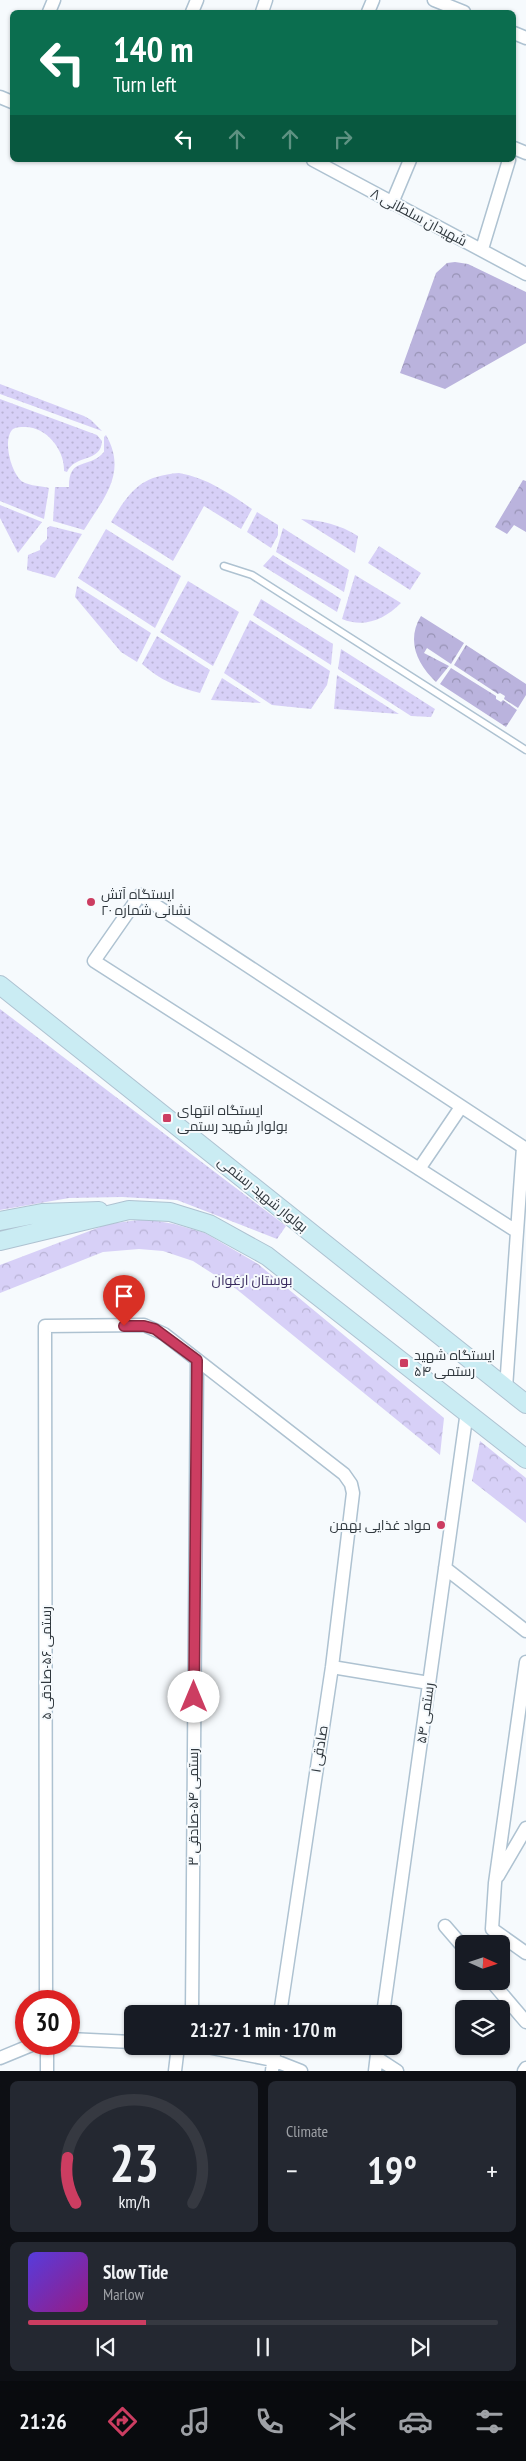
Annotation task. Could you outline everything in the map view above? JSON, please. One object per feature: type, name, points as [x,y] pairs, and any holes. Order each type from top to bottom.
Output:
[{"type":"main road","name":"بولوار شهید رستمی","points":[[0,985],[526,1404]]},
{"type":"main road","points":[[0,994],[17,1000]]},
{"type":"main road","points":[[0,1221],[42,1212],[129,1210],[170,1212],[209,1224],[267,1256],[526,1459]]},
{"type":"main road","points":[[0,1241],[129,1210]]},
{"type":"street","points":[[434,0],[459,10]]},
{"type":"street","name":"شهیدان سلطانی ۸","points":[[317,162],[526,274]]},
{"type":"street","points":[[392,203],[409,162]]},
{"type":"street","points":[[482,249],[508,162]]},
{"type":"street","points":[[506,1388],[516,1231],[525,1148],[140,895],[94,961],[516,1231]]},
{"type":"street","points":[[419,1169],[461,1107]]},
{"type":"street","name":"رستمی ۵۶-صادقی ۵","points":[[46,1990],[45,1326],[144,1326],[164,1334],[197,1360]]},
{"type":"street","name":"صادقی ۱","points":[[197,1360],[344,1474],[351,1484],[353,1493],[332,1666],[281,2005]]},
{"type":"street","name":"رستمی ۵۴-صادقی ۳","points":[[192,2005],[197,1360]]},
{"type":"street","name":"رستمی ۵۴","points":[[384,2005],[467,1412]]},
{"type":"street","points":[[445,1568],[526,1632]]},
{"type":"street","points":[[526,1662],[495,1883],[492,1929],[526,1953]]},
{"type":"street","points":[[332,1666],[429,1683]]},
{"type":"street","points":[[495,1883],[526,1828]]},
{"type":"street","points":[[445,1926],[455,1938]]},
{"type":"street","points":[[499,1990],[526,2022]]},
{"type":"street","points":[[80,2040],[124,2042]]},
{"type":"street","points":[[0,2058],[15,2052]]},
{"type":"street","points":[[46,2055],[47,2071]]},
{"type":"street","points":[[175,2071],[177,2055]]},
{"type":"street","points":[[235,2055],[302,2071]]},
{"type":"street","points":[[375,2071],[378,2055]]},
{"type":"street","points":[[381,2055],[397,2071]]},
{"type":"lane","points":[[224,566],[252,575],[526,750]]},
{"type":"green space","points":[[447,263],[468,264],[526,292],[526,343],[445,389],[400,373],[436,273]]},
{"type":"green space","points":[[0,384],[84,416],[102,431],[0,394]]},
{"type":"green space","points":[[0,399],[97,435],[102,441],[101,448],[97,453],[71,466],[67,472],[64,471],[58,448],[47,435],[32,428],[20,427],[13,429],[8,440],[8,448],[15,472],[23,482],[49,488],[44,519],[0,501]]},
{"type":"green space","points":[[106,435],[115,462],[114,474],[99,507],[84,530],[53,521],[55,487],[69,487],[72,471],[76,467],[92,461],[104,452],[104,437]]},
{"type":"green space","points":[[179,473],[208,482],[252,509],[241,529],[204,506],[173,561],[111,522],[124,502],[138,487],[155,478]]},
{"type":"green space","points":[[523,480],[526,481],[526,532],[514,525],[507,534],[495,527]]},
{"type":"green space","points":[[0,505],[42,522],[18,553],[0,518]]},
{"type":"green space","points":[[257,512],[278,525],[278,535],[271,548],[247,532]]},
{"type":"green space","points":[[301,519],[330,524],[358,536],[355,553]]},
{"type":"green space","points":[[50,526],[82,534],[55,578],[27,570],[28,555],[40,550],[40,546],[47,539],[47,528]]},
{"type":"green space","points":[[283,528],[349,570],[344,592],[276,552]]},
{"type":"green space","points":[[106,529],[181,576],[155,628],[78,578]]},
{"type":"green space","points":[[379,546],[421,573],[410,590],[368,563]]},
{"type":"green space","points":[[273,555],[341,599],[337,612],[263,566]]},
{"type":"green space","points":[[355,575],[401,603],[388,614],[373,621],[358,623],[342,619]]},
{"type":"green space","points":[[188,581],[239,612],[213,666],[160,632]]},
{"type":"green space","points":[[77,586],[151,633],[137,662],[121,652],[75,597]]},
{"type":"green space","points":[[261,599],[333,644],[331,665],[253,615]]},
{"type":"green space","points":[[421,616],[464,643],[451,664],[427,648],[424,653],[449,666],[436,682],[419,660],[414,643],[414,634]]},
{"type":"green space","points":[[250,620],[330,671],[327,685],[311,709],[272,705],[224,673]]},
{"type":"green space","points":[[157,636],[210,670],[200,693],[169,682],[142,664]]},
{"type":"green space","points":[[466,645],[526,684],[526,695],[518,708],[504,699],[505,696],[500,693],[498,694],[454,665]]},
{"type":"green space","points":[[341,649],[435,709],[431,717],[411,716],[338,669]]},
{"type":"green space","points":[[451,668],[496,696],[496,699],[501,702],[503,700],[517,710],[506,727],[440,684]]},
{"type":"green space","points":[[337,675],[399,714],[334,709]]},
{"type":"green space","points":[[222,678],[261,703],[211,700]]},
{"type":"green space","points":[[0,1009],[286,1226],[277,1239],[177,1200],[122,1197],[69,1198],[0,1210]]},
{"type":"green space","name":"بوستان ارغوان","points":[[146,1219],[174,1224],[205,1233],[258,1264],[444,1418],[440,1455],[235,1288],[193,1261],[163,1251],[139,1249],[103,1252],[0,1293],[0,1265],[108,1224]]},
{"type":"green space","points":[[480,1441],[526,1478],[526,1523],[472,1481]]},
{"type":"place","name":"ایستگاه آتش نشانی شماره ۲۰","points":[[91,902]]},
{"type":"place","name":"ایستگاه انتهای بولوار شهید رستمی","points":[[167,1118]]},
{"type":"place","name":"ایستگاه شهید رستمی ۵۴","points":[[404,1363]]},
{"type":"place","name":"مواد غذایی بهمن","points":[[441,1525]]},
{"type":"route","points":[[124,1326],[144,1326],[155,1329],[197,1360],[194,1697]]}]
